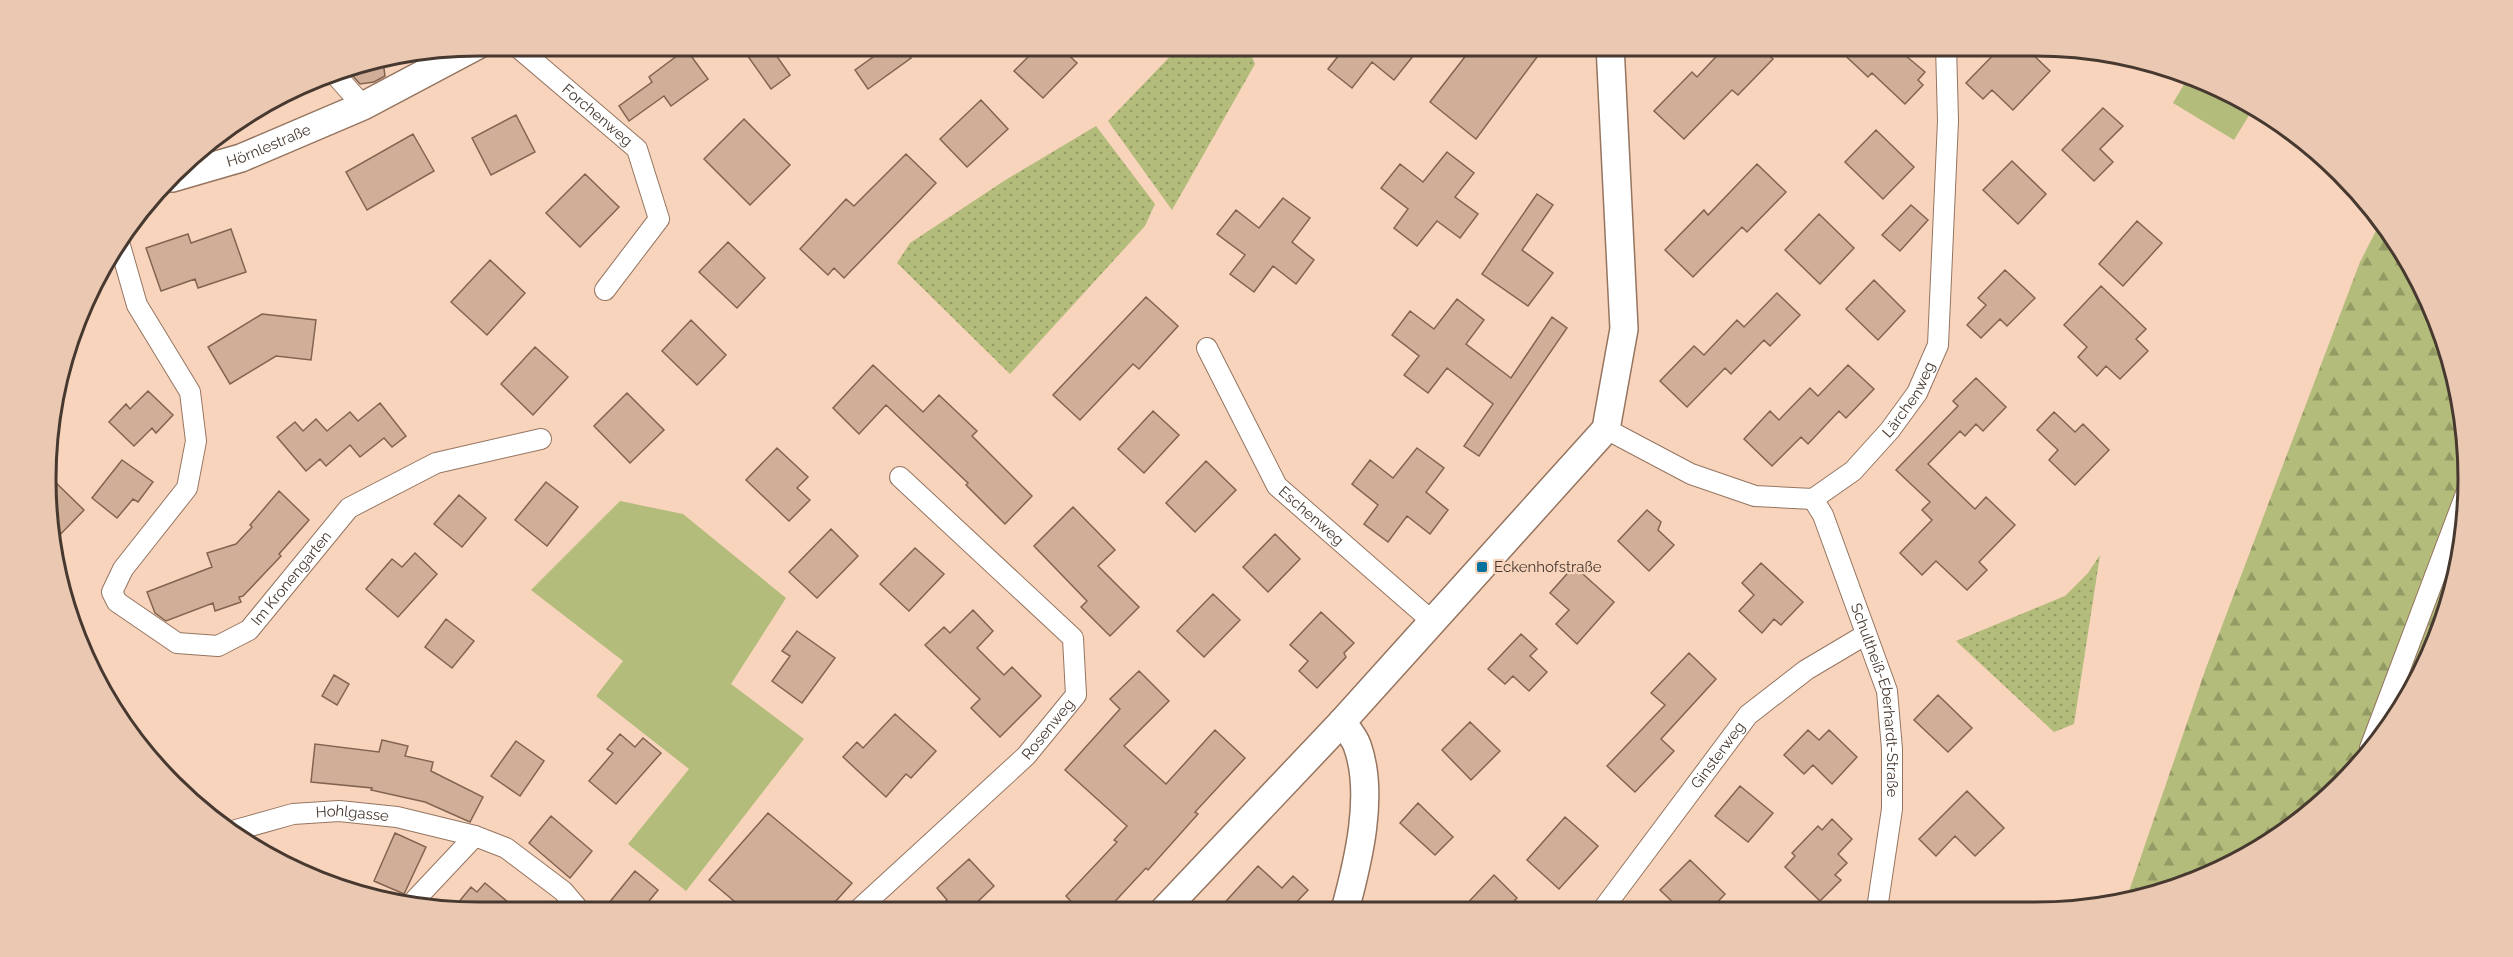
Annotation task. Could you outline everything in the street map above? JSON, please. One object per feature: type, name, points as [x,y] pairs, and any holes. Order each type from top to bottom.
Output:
[{"type":"street","name":"Hörnlestraße","points":[[184,175],[241,158],[363,106],[457,56]]},
{"type":"street","name":"Forchenweg","points":[[528,56],[637,149],[658,219],[605,291]]},
{"type":"street","points":[[1172,902],[1342,722],[1606,429],[1624,329],[1611,56]]},
{"type":"street","name":"Lärchenweg","points":[[1813,499],[1853,471],[1890,430],[1917,393],[1938,345],[1948,121],[1946,56]]},
{"type":"street","points":[[339,79],[363,106]]},
{"type":"street","name":"Im Kronengarten","points":[[122,251],[137,305],[190,392],[196,441],[187,488],[123,569],[112,592],[117,602],[177,643],[218,646],[249,630],[349,507],[436,463],[540,439]]},
{"type":"street","name":"Eschenweg","points":[[1207,348],[1277,486],[1433,622]]},
{"type":"street","points":[[1606,429],[1691,474],[1755,496],[1813,499]]},
{"type":"street","name":"Rosenweg","points":[[867,902],[1026,756],[1076,695],[1073,638],[900,477]]},
{"type":"street","name":"Schultheiß-Eberhardt-Straße","points":[[1813,499],[1823,515],[1887,692],[1892,749],[1892,809],[1878,902]]},
{"type":"street","points":[[2379,723],[2456,519]]},
{"type":"street","name":"Ginsterweg","points":[[1608,902],[1748,715],[1806,670],[1865,635]]},
{"type":"street","points":[[1342,722],[1357,743],[1365,796],[1356,870],[1347,902]]},
{"type":"street","name":"Hohlgasse","points":[[241,829],[293,814],[339,811],[397,816],[475,836],[506,848],[563,891],[572,902]]},
{"type":"street","points":[[418,897],[475,836]]},
{"type":"green space","points":[[1170,56],[1252,56],[1255,64],[1172,210],[1108,121]]},
{"type":"green space","points":[[2185,84],[2222,99],[2250,114],[2234,140],[2173,103]]},
{"type":"green space","points":[[1096,126],[1155,204],[1145,226],[1010,374],[897,263],[910,243],[1007,179]]},
{"type":"green space","points":[[2376,230],[2414,291],[2435,343],[2449,396],[2457,451],[2457,506],[2449,561],[2435,614],[2414,666],[2386,714],[2353,757],[2313,797],[2270,830],[2222,858],[2170,879],[2129,890],[2206,668],[2360,262]]},
{"type":"green space","points":[[620,501],[683,514],[786,598],[731,684],[804,739],[686,891],[628,844],[689,769],[596,696],[623,661],[531,590]]},
{"type":"green space","points":[[2100,555],[2074,724],[2054,732],[1956,641],[2065,596],[2088,573]]},
{"type":"building","points":[[677,56],[691,56],[708,79],[671,106],[664,96],[629,121],[619,106],[652,82],[649,77]]},
{"type":"building","points":[[748,56],[777,56],[790,75],[771,89]]},
{"type":"building","points":[[875,56],[910,56],[911,58],[868,89],[855,70]]},
{"type":"building","points":[[1029,56],[1070,56],[1077,63],[1043,98],[1014,71]]},
{"type":"building","points":[[1338,56],[1413,56],[1394,80],[1372,62],[1352,88],[1328,69]]},
{"type":"building","points":[[1466,56],[1538,56],[1476,139],[1430,102]]},
{"type":"building","points":[[1717,56],[1770,56],[1773,59],[1738,95],[1732,90],[1684,139],[1654,111],[1692,72],[1697,77]]},
{"type":"building","points":[[1846,56],[1906,56],[1925,72],[1918,80],[1923,85],[1905,104],[1872,73],[1868,77]]},
{"type":"building","points":[[1992,56],[2034,56],[2050,71],[2013,110],[1992,90],[1983,99],[1966,83]]},
{"type":"building","points":[[384,67],[385,76],[374,82],[360,84],[352,75]]},
{"type":"building","points":[[981,100],[1008,129],[967,167],[940,139]]},
{"type":"building","points":[[2103,108],[2123,126],[2100,149],[2113,162],[2094,181],[2062,150]]},
{"type":"building","points":[[516,115],[535,152],[491,175],[472,138]]},
{"type":"building","points":[[744,119],[790,165],[750,205],[704,159]]},
{"type":"building","points":[[1876,130],[1914,167],[1883,199],[1845,162]]},
{"type":"building","points":[[413,134],[434,171],[367,210],[346,172]]},
{"type":"building","points":[[1447,152],[1474,173],[1455,197],[1478,214],[1460,238],[1437,221],[1417,246],[1394,228],[1408,209],[1381,188],[1400,164],[1423,182]]},
{"type":"building","points":[[906,154],[936,183],[844,278],[834,268],[828,275],[800,249],[846,199],[854,206]]},
{"type":"building","points":[[2012,161],[2046,194],[2018,224],[1983,190]]},
{"type":"building","points":[[1757,164],[1786,192],[1747,232],[1742,227],[1693,277],[1665,250],[1704,210],[1708,215]]},
{"type":"building","points":[[585,174],[619,207],[580,247],[546,213]]},
{"type":"building","points":[[1537,194],[1553,205],[1522,250],[1553,273],[1528,306],[1482,274]]},
{"type":"building","points":[[1283,198],[1310,218],[1292,242],[1314,260],[1296,284],[1273,266],[1254,292],[1230,274],[1245,255],[1217,234],[1236,210],[1259,228]]},
{"type":"building","points":[[1911,205],[1928,220],[1900,251],[1882,235]]},
{"type":"building","points":[[1819,214],[1854,248],[1820,284],[1785,250]]},
{"type":"building","points":[[2137,221],[2162,243],[2123,286],[2099,264]]},
{"type":"building","points":[[231,229],[246,272],[198,288],[195,279],[161,291],[146,248],[188,234],[191,243]]},
{"type":"building","points":[[728,242],[765,278],[737,308],[699,272]]},
{"type":"building","points":[[490,260],[525,293],[487,335],[451,302]]},
{"type":"building","points":[[2005,270],[2035,298],[2007,326],[2000,319],[1981,338],[1967,325],[1986,305],[1978,298]]},
{"type":"building","points":[[1874,280],[1905,311],[1878,340],[1846,309]]},
{"type":"building","points":[[2101,286],[2146,329],[2136,339],[2148,351],[2120,379],[2106,366],[2097,376],[2078,357],[2087,347],[2064,325]]},
{"type":"building","points":[[1777,293],[1800,315],[1770,346],[1764,340],[1731,374],[1725,368],[1687,407],[1660,381],[1694,346],[1704,355],[1737,320],[1744,327]]},
{"type":"building","points":[[1146,297],[1178,326],[1139,369],[1133,364],[1080,420],[1053,395]]},
{"type":"building","points":[[1457,299],[1484,320],[1466,344],[1511,378],[1552,317],[1567,328],[1479,456],[1464,446],[1493,404],[1447,368],[1428,393],[1404,375],[1419,356],[1392,335],[1410,311],[1434,329]]},
{"type":"building","points":[[262,314],[316,320],[311,360],[276,356],[230,384],[208,347]]},
{"type":"building","points":[[691,320],[726,355],[697,385],[662,351]]},
{"type":"building","points":[[535,347],[568,377],[533,415],[501,384]]},
{"type":"building","points":[[873,365],[923,412],[939,395],[977,431],[972,436],[1032,496],[1005,524],[966,485],[968,483],[886,405],[859,434],[833,408]]},
{"type":"building","points":[[1848,365],[1874,389],[1846,418],[1839,411],[1808,444],[1801,437],[1772,466],[1744,439],[1770,411],[1779,420],[1810,388],[1818,396]]},
{"type":"building","points":[[1976,378],[2006,407],[1983,431],[1976,424],[1965,436],[1960,431],[1928,464],[1975,509],[1986,497],[2015,525],[1979,562],[1987,570],[1967,590],[1936,561],[1922,575],[1900,553],[1932,520],[1922,510],[1930,502],[1896,470],[1958,406],[1953,401]]},
{"type":"building","points":[[148,391],[173,415],[156,433],[152,428],[134,446],[109,422],[126,404],[130,409]]},
{"type":"building","points":[[627,393],[664,430],[630,463],[594,426]]},
{"type":"building","points":[[380,403],[406,436],[392,447],[384,438],[360,457],[350,445],[326,466],[320,459],[306,471],[277,437],[295,422],[303,431],[316,419],[327,431],[350,412],[358,421]]},
{"type":"building","points":[[1153,411],[1179,435],[1144,473],[1118,449]]},
{"type":"building","points":[[2054,412],[2075,432],[2083,424],[2109,450],[2075,485],[2049,460],[2058,450],[2037,430]]},
{"type":"building","points":[[777,448],[808,477],[797,488],[810,500],[789,521],[746,480]]},
{"type":"building","points":[[1417,448],[1444,468],[1426,492],[1448,510],[1430,534],[1407,516],[1388,542],[1364,524],[1378,505],[1352,484],[1370,460],[1393,478]]},
{"type":"building","points":[[122,460],[153,482],[138,502],[133,499],[117,518],[92,498]]},
{"type":"building","points":[[1206,461],[1236,490],[1195,532],[1166,503]]},
{"type":"building","points":[[546,482],[578,507],[547,546],[515,520]]},
{"type":"building","points":[[56,483],[84,510],[59,536]]},
{"type":"building","points":[[279,491],[309,520],[279,554],[281,556],[243,596],[239,597],[241,602],[215,611],[213,603],[166,621],[155,613],[147,592],[212,567],[207,553],[236,544]]},
{"type":"building","points":[[459,495],[486,518],[462,547],[434,524]]},
{"type":"building","points":[[1073,507],[1115,550],[1098,566],[1139,607],[1110,636],[1081,607],[1087,601],[1034,546]]},
{"type":"building","points":[[1647,510],[1661,522],[1658,530],[1674,545],[1649,571],[1618,541]]},
{"type":"building","points":[[831,529],[858,556],[817,598],[789,572]]},
{"type":"building","points":[[1275,534],[1300,559],[1268,592],[1243,567]]},
{"type":"building","points":[[915,548],[944,574],[909,611],[880,584]]},
{"type":"building","points":[[415,553],[437,574],[398,617],[366,589],[392,559],[402,567]]},
{"type":"building","points":[[1761,563],[1803,602],[1781,625],[1774,619],[1762,633],[1739,611],[1754,595],[1742,583]]},
{"type":"building","points":[[1574,566],[1614,602],[1577,644],[1556,624],[1569,610],[1550,593]]},
{"type":"building","points":[[1213,594],[1240,620],[1204,657],[1177,631]]},
{"type":"building","points":[[973,610],[993,631],[977,648],[1004,675],[1012,667],[1041,696],[1000,737],[971,708],[980,699],[925,645],[944,627],[950,633]]},
{"type":"building","points":[[1321,612],[1354,643],[1344,653],[1346,657],[1317,688],[1299,671],[1308,661],[1290,645]]},
{"type":"building","points":[[446,619],[474,641],[452,668],[425,647]]},
{"type":"building","points":[[797,631],[835,658],[802,703],[772,681],[790,656],[782,651]]},
{"type":"building","points":[[1521,634],[1537,649],[1530,656],[1547,672],[1529,691],[1513,676],[1505,684],[1488,669]]},
{"type":"building","points":[[1689,653],[1716,679],[1661,739],[1674,751],[1635,792],[1607,766],[1665,705],[1651,693]]},
{"type":"building","points":[[1139,671],[1169,701],[1124,746],[1166,784],[1215,730],[1245,758],[1195,812],[1198,814],[1148,870],[1146,868],[1114,902],[1072,902],[1066,896],[1117,842],[1114,840],[1127,826],[1065,770],[1120,709],[1110,699]]},
{"type":"building","points":[[334,675],[349,684],[337,705],[322,696]]},
{"type":"building","points":[[1938,695],[1972,728],[1948,752],[1914,720]]},
{"type":"building","points":[[895,714],[936,751],[911,778],[906,774],[886,797],[843,757],[857,742],[863,748]]},
{"type":"building","points":[[1470,722],[1500,751],[1471,780],[1442,750]]},
{"type":"building","points":[[1808,730],[1819,740],[1829,730],[1857,757],[1832,784],[1813,765],[1804,774],[1784,755]]},
{"type":"building","points":[[620,734],[635,747],[643,738],[661,753],[616,804],[589,781],[613,753],[607,749]]},
{"type":"building","points":[[382,740],[408,746],[405,756],[433,762],[431,771],[483,797],[470,822],[425,802],[371,790],[372,788],[311,782],[315,744],[379,752]]},
{"type":"building","points":[[516,741],[544,761],[520,796],[491,776]]},
{"type":"building","points":[[1740,786],[1773,813],[1748,842],[1715,816]]},
{"type":"building","points":[[1967,791],[2004,828],[1975,856],[1955,836],[1936,856],[1919,839]]},
{"type":"building","points":[[1418,803],[1453,837],[1435,855],[1400,823]]},
{"type":"building","points":[[768,813],[852,883],[835,902],[735,902],[709,880]]},
{"type":"building","points":[[551,816],[592,851],[570,878],[529,843]]},
{"type":"building","points":[[1565,817],[1598,846],[1559,889],[1527,860]]},
{"type":"building","points":[[1832,819],[1852,839],[1838,854],[1847,863],[1835,875],[1841,880],[1820,901],[1785,867],[1795,856],[1792,853],[1818,826],[1822,830]]},
{"type":"building","points":[[395,833],[426,847],[404,894],[374,881]]},
{"type":"building","points":[[969,859],[994,886],[977,902],[945,902],[947,900],[937,888]]},
{"type":"building","points":[[1690,860],[1725,894],[1718,902],[1673,902],[1660,890]]},
{"type":"building","points":[[1258,866],[1282,888],[1293,876],[1308,890],[1297,902],[1225,902]]},
{"type":"building","points":[[635,871],[658,890],[648,902],[610,902]]},
{"type":"building","points":[[1494,875],[1517,898],[1513,902],[1469,902]]},
{"type":"building","points":[[485,883],[508,902],[459,901],[471,887],[477,892]]},
{"type":"place","name":"Eckenhofstraße","points":[[1482,567]]}]
